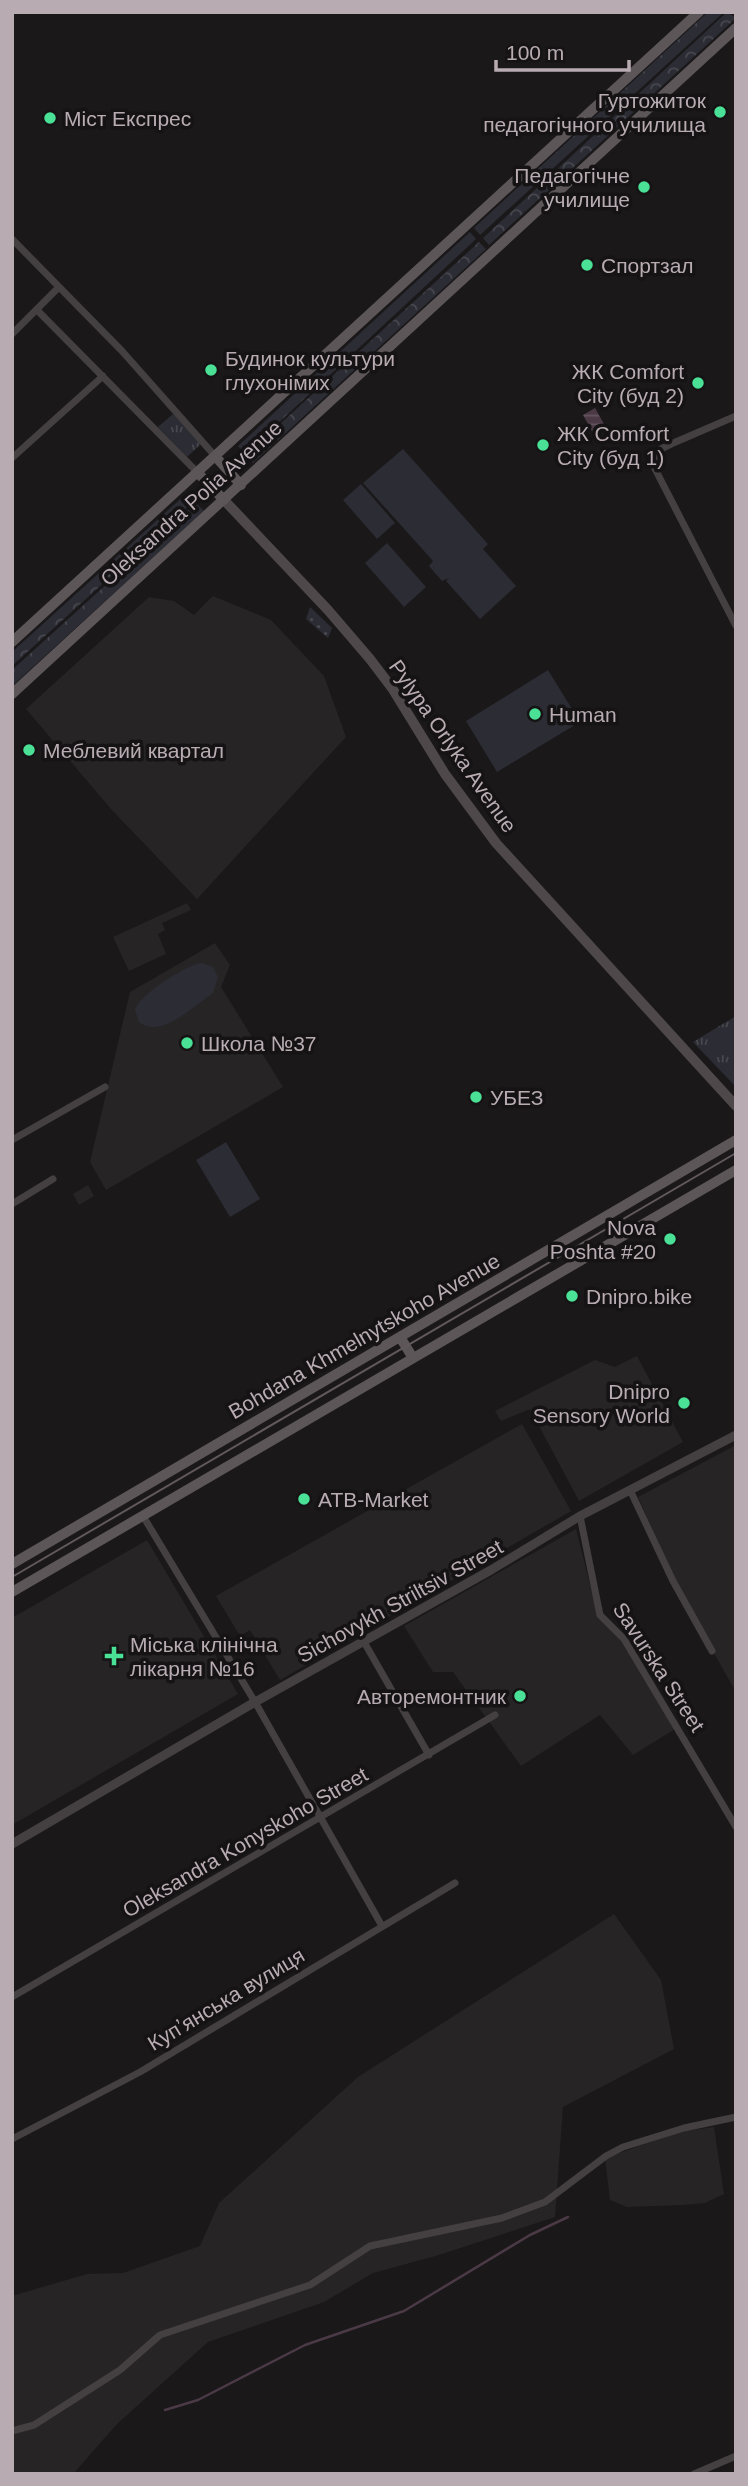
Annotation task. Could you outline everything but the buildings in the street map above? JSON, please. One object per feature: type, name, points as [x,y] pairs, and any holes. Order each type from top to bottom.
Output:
[{"type":"main road","name":"Oleksandra Polia Avenue","points":[[12,642],[699,12]]},
{"type":"main road","name":"Oleksandra Polia Avenue","points":[[12,694],[736,28]]},
{"type":"main road","points":[[215,456],[241,485]]},
{"type":"main road","points":[[197,472],[224,500]]},
{"type":"main road","name":"Pylypa Orlyka Avenue","points":[[224,500],[370,659],[392,688],[445,774],[496,843],[736,1106]]},
{"type":"main road","name":"Bohdana Khmelnytskoho Avenue","points":[[12,1564],[736,1140]]},
{"type":"main road","name":"Bohdana Khmelnytskoho Avenue","points":[[12,1592],[736,1170]]},
{"type":"main road","points":[[400,1337],[413,1358]]},
{"type":"main road","points":[[131,1495],[143,1516]]},
{"type":"street","points":[[12,239],[122,351],[215,456]]},
{"type":"street","points":[[12,334],[38,311],[59,287]]},
{"type":"street","points":[[38,311],[197,472]]},
{"type":"street","points":[[12,458],[103,376]]},
{"type":"street","points":[[736,416],[671,444],[656,456],[654,467],[736,625]]},
{"type":"street","points":[[12,1139],[105,1087]]},
{"type":"street","points":[[12,1204],[53,1179]]},
{"type":"street","name":"Sichovykh Striltsiv Street","points":[[12,1844],[580,1516],[736,1435]]},
{"type":"street","points":[[630,1490],[673,1581],[712,1651]]},
{"type":"street","points":[[143,1516],[255,1702],[382,1926]]},
{"type":"street","name":"Savurska Street","points":[[580,1516],[600,1615],[624,1639],[736,1827]]},
{"type":"street","points":[[364,1642],[429,1755]]},
{"type":"street","name":"Oleksandra Konyskoho Street","points":[[12,1997],[495,1715]]},
{"type":"street","name":"Купʼянська вулиця","points":[[13,2138],[140,2072],[455,1883]]},
{"type":"street","points":[[12,2431],[34,2425],[120,2370],[160,2335],[310,2285],[370,2246],[502,2218],[545,2202],[606,2155],[684,2128],[736,2117]]},
{"type":"street","points":[[694,2474],[736,2456]]},
{"type":"shaded area","points":[[595,408],[605,426],[593,433],[583,415]]},
{"type":"shaded area","points":[[213,596],[271,620],[324,676],[346,737],[197,899],[111,809],[26,709],[149,597],[174,601],[194,615]]},
{"type":"shaded area","points":[[187,903],[191,910],[162,923],[165,930],[158,934],[166,954],[129,971],[113,937]]},
{"type":"shaded area","name":"Школа №37","points":[[215,943],[230,965],[221,987],[283,1087],[106,1190],[90,1162],[130,992]]},
{"type":"shaded area","points":[[88,1185],[94,1196],[79,1205],[73,1194]]},
{"type":"shaded area","points":[[637,1356],[683,1442],[579,1501],[530,1409],[501,1421],[495,1411],[595,1360],[615,1367]]},
{"type":"shaded area","points":[[522,1424],[571,1511],[280,1680],[250,1630],[240,1636],[216,1596]]},
{"type":"shaded area","points":[[736,1445],[736,1692],[687,1606],[638,1497]]},
{"type":"shaded area","points":[[576,1529],[598,1617],[623,1640],[675,1729],[633,1755],[600,1715],[521,1766],[453,1672],[433,1672],[404,1626]]},
{"type":"shaded area","name":"Міська клінічна лікарня №16","points":[[147,1540],[238,1694],[12,1825],[12,1618]]},
{"type":"shaded area","points":[[614,1914],[661,1980],[674,2049],[563,2107],[555,2217],[439,2255],[373,2273],[324,2302],[208,2342],[117,2424],[73,2474],[12,2474],[12,2296],[87,2274],[123,2273],[200,2246],[219,2203],[358,2077]]},
{"type":"shaded area","points":[[714,2127],[724,2194],[705,2203],[684,2205],[627,2207],[610,2200],[605,2158],[679,2132]]},
{"type":"green space","points":[[708,12],[724,12],[480,235],[474,228]]},
{"type":"green space","points":[[727,12],[736,18],[489,245],[483,238]]},
{"type":"green space","points":[[470,232],[476,239],[245,454],[238,446]]},
{"type":"green space","points":[[479,242],[486,249],[253,463],[246,455]]},
{"type":"green space","points":[[173,414],[201,444],[187,457],[158,427]]},
{"type":"green space","points":[[403,449],[488,544],[483,549],[516,586],[480,619],[446,581],[449,578],[442,581],[429,566],[433,561],[363,483]]},
{"type":"green space","points":[[361,484],[395,523],[377,539],[343,500]]},
{"type":"green space","points":[[187,493],[194,501],[12,666],[12,652]]},
{"type":"green space","points":[[196,503],[204,511],[12,686],[12,670]]},
{"type":"green space","points":[[387,543],[426,587],[404,607],[365,563]]},
{"type":"green space","points":[[310,607],[332,628],[328,638],[306,619]]},
{"type":"green space","name":"Human","points":[[548,670],[580,722],[497,772],[466,721]]},
{"type":"green space","points":[[202,963],[213,967],[218,977],[213,993],[167,1024],[157,1027],[139,1022],[135,1010],[145,997],[175,975]]},
{"type":"green space","points":[[736,1016],[736,1087],[693,1042]]},
{"type":"green space","points":[[226,1142],[260,1199],[230,1217],[196,1160]]},
{"type":"waterway","points":[[165,2410],[198,2400],[305,2345],[404,2311],[530,2235],[568,2217]]},
{"type":"tram line","points":[[12,1577],[736,1153]]},
{"type":"place","name":"Гуртожиток педагогічного училища","points":[[720,112]]},
{"type":"place","name":"Міст Експрес","points":[[50,118]]},
{"type":"place","name":"Педагогічне училище","points":[[644,187]]},
{"type":"place","name":"Спортзал","points":[[587,265]]},
{"type":"place","name":"Будинок культури глухонімих","points":[[211,370]]},
{"type":"place","name":"ЖК Comfort City (буд 2)","points":[[698,383]]},
{"type":"place","name":"ЖК Comfort City (буд 1)","points":[[543,445]]},
{"type":"place","name":"Human","points":[[535,714]]},
{"type":"place","name":"Меблевий квартал","points":[[29,750]]},
{"type":"place","name":"Школа №37","points":[[187,1043]]},
{"type":"place","name":"УБЕЗ","points":[[476,1097]]},
{"type":"place","name":"Nova Poshta #20","points":[[670,1239]]},
{"type":"place","name":"Dnipro.bike","points":[[572,1296]]},
{"type":"place","name":"Dnipro Sensory World","points":[[684,1403]]},
{"type":"place","name":"ATB-Market","points":[[304,1499]]},
{"type":"place","name":"Міська клінічна лікарня №16","points":[[114,1656]]},
{"type":"place","name":"Авторемонтник","points":[[520,1696]]}]
